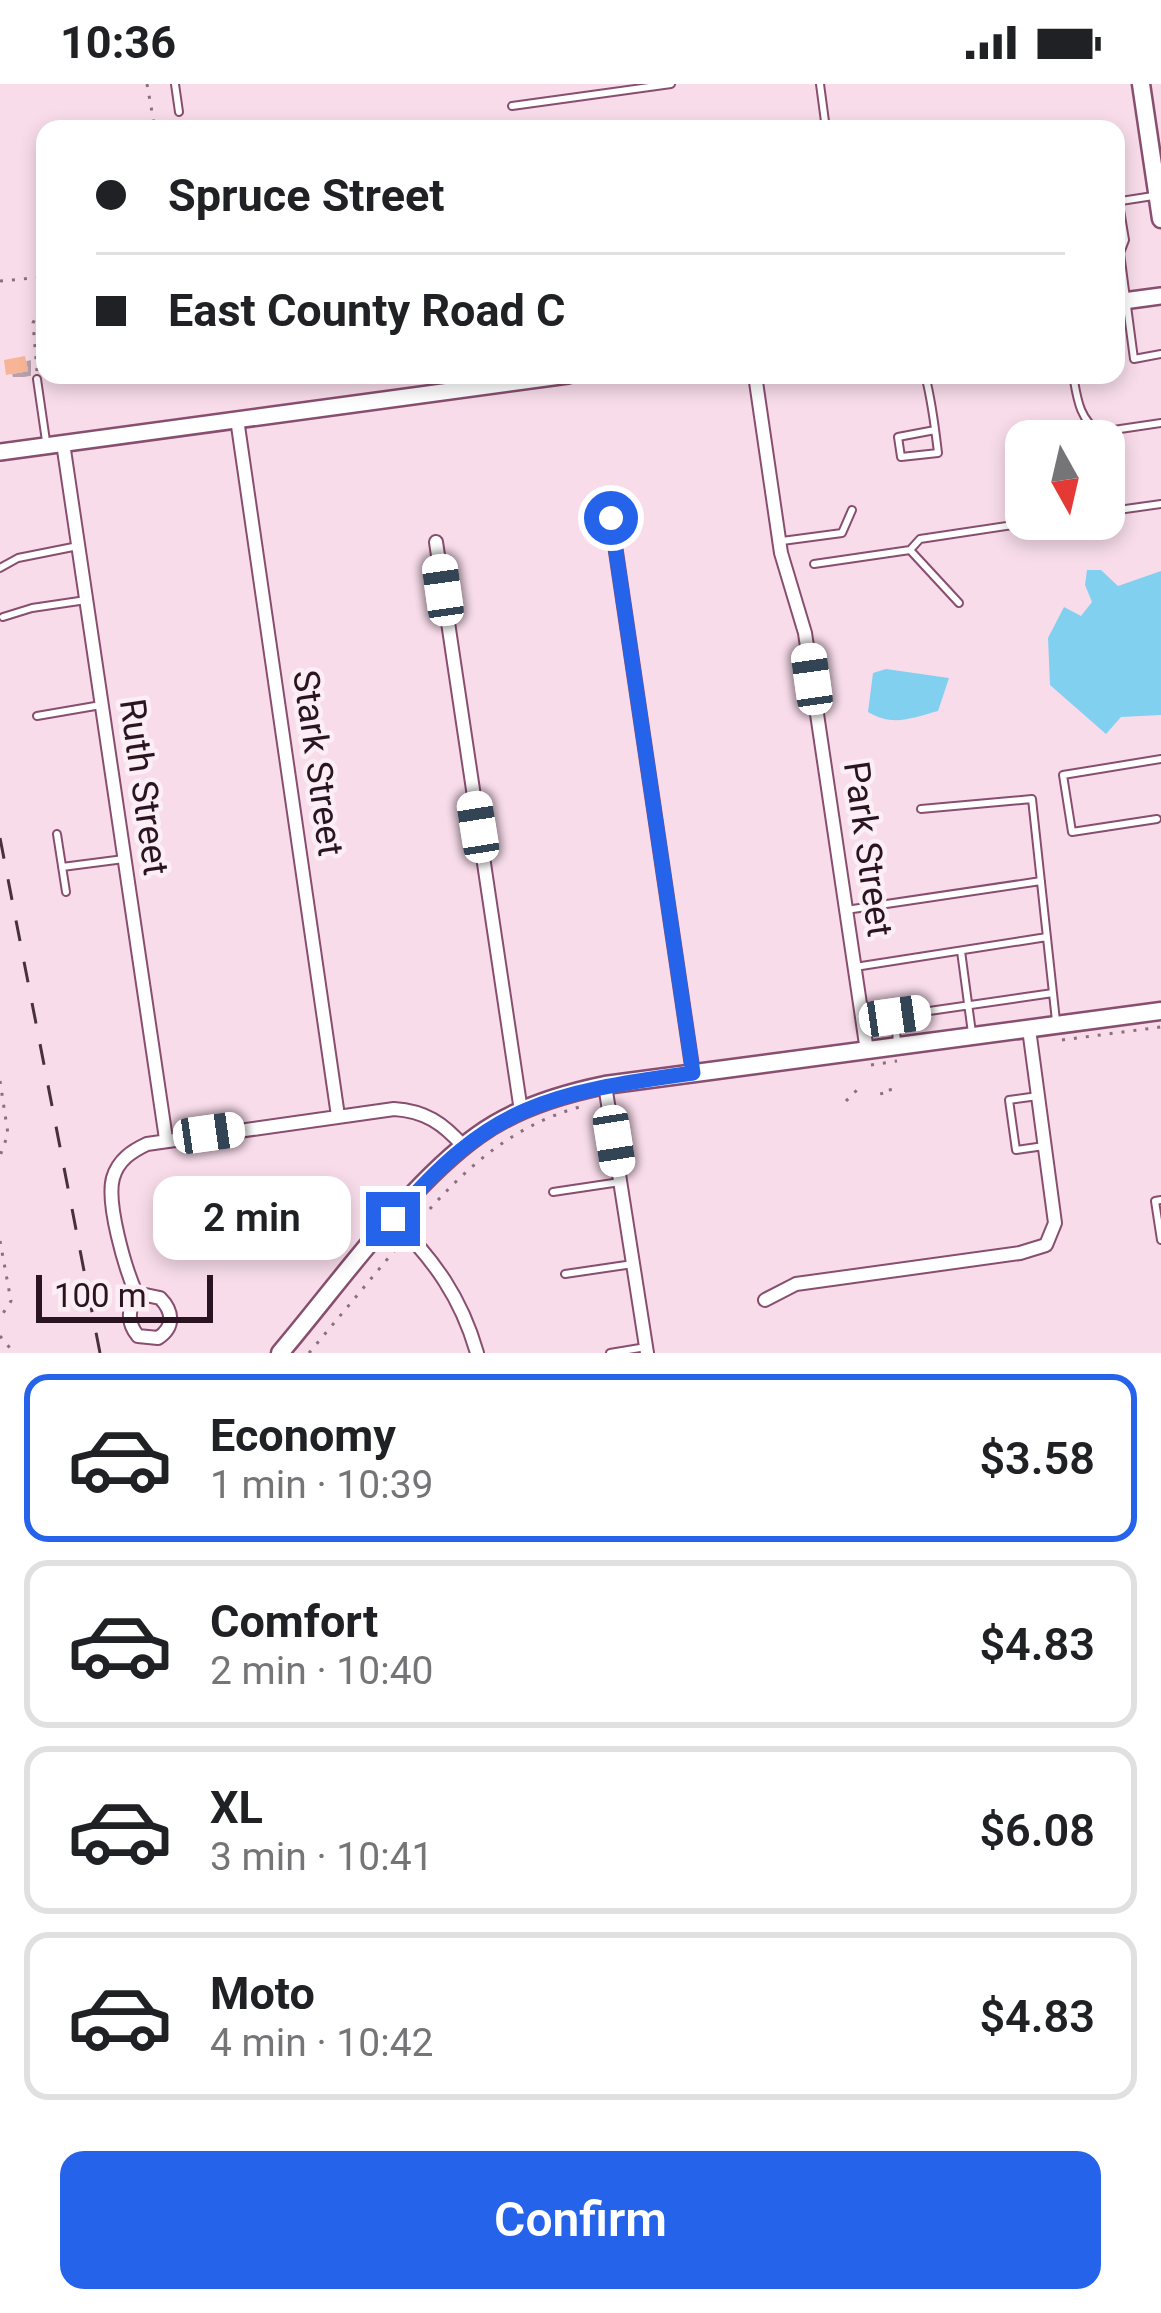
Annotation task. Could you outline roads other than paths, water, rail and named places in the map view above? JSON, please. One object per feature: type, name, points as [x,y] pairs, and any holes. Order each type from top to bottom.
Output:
[{"type":"main road","points":[[1141,84],[1155,145],[1161,219]]},
{"type":"main road","points":[[280,1353],[393,1219],[464,1147],[556,1097],[605,1085],[973,1036],[1029,1029],[1059,1032],[1161,1011]]},
{"type":"street","points":[[1125,300],[1161,296]]},
{"type":"street","points":[[0,452],[502,384]]},
{"type":"street","name":"Park Street","points":[[755,384],[779,541],[802,616],[867,1051]]},
{"type":"street","name":"Stark Street","points":[[238,419],[338,1116]]},
{"type":"street","name":"Ruth Street","points":[[55,444],[78,546],[166,1139]]},
{"type":"street","points":[[611,518],[693,1073]]},
{"type":"street","points":[[436,542],[521,1112]]},
{"type":"street","points":[[765,1300],[796,1284],[1020,1253],[1046,1245],[1055,1223],[1029,1029]]},
{"type":"street","points":[[605,1085],[646,1350]]},
{"type":"street","points":[[136,1293],[111,1193],[112,1179],[124,1158],[135,1150],[166,1139],[394,1109],[417,1111],[437,1120],[464,1147]]},
{"type":"street","points":[[393,1219],[434,1261],[455,1291],[477,1353]]},
{"type":"lane","points":[[176,84],[179,112]]},
{"type":"lane","points":[[512,106],[671,84]]},
{"type":"lane","points":[[820,84],[825,120]]},
{"type":"lane","points":[[1125,200],[1157,196]]},
{"type":"lane","points":[[1125,319],[1134,359],[1161,355]]},
{"type":"lane","points":[[38,384],[55,444]]},
{"type":"lane","points":[[927,384],[935,430],[938,453],[901,458],[898,437],[935,430]]},
{"type":"lane","points":[[1075,384],[1079,406],[1100,432],[1161,423]]},
{"type":"lane","points":[[1125,509],[1161,504]]},
{"type":"lane","points":[[779,541],[838,534],[849,524],[852,511]]},
{"type":"lane","points":[[814,564],[910,550],[920,539],[1005,526]]},
{"type":"lane","points":[[0,568],[18,558],[78,546]]},
{"type":"lane","points":[[910,550],[959,603]]},
{"type":"lane","points":[[2,617],[86,600]]},
{"type":"lane","points":[[38,716],[101,705]]},
{"type":"lane","points":[[1156,819],[1072,832],[1063,775],[1161,760]]},
{"type":"lane","points":[[921,809],[1032,799],[1059,1032]]},
{"type":"lane","points":[[57,834],[66,892]]},
{"type":"lane","points":[[62,867],[124,859]]},
{"type":"lane","points":[[846,910],[1041,880]]},
{"type":"lane","points":[[855,968],[1047,938]]},
{"type":"lane","points":[[961,951],[973,1036]]},
{"type":"lane","points":[[897,1047],[895,1016],[1053,993]]},
{"type":"lane","points":[[1038,1096],[1009,1100],[1016,1150],[1045,1146]]},
{"type":"lane","points":[[553,1192],[620,1182]]},
{"type":"lane","points":[[1161,1200],[1155,1201],[1161,1240]]},
{"type":"lane","points":[[565,1274],[633,1264]]},
{"type":"lane","points":[[610,1353],[646,1350]]},
{"type":"water","points":[[1087,570],[1101,570],[1118,586],[1161,571],[1161,715],[1121,717],[1106,734],[1050,685],[1048,638],[1064,607],[1081,616],[1092,602],[1085,585]]},
{"type":"water","points":[[886,669],[949,678],[938,711],[894,720],[868,712],[873,673]]},
{"type":"railway","points":[[0,838],[100,1353]]}]
